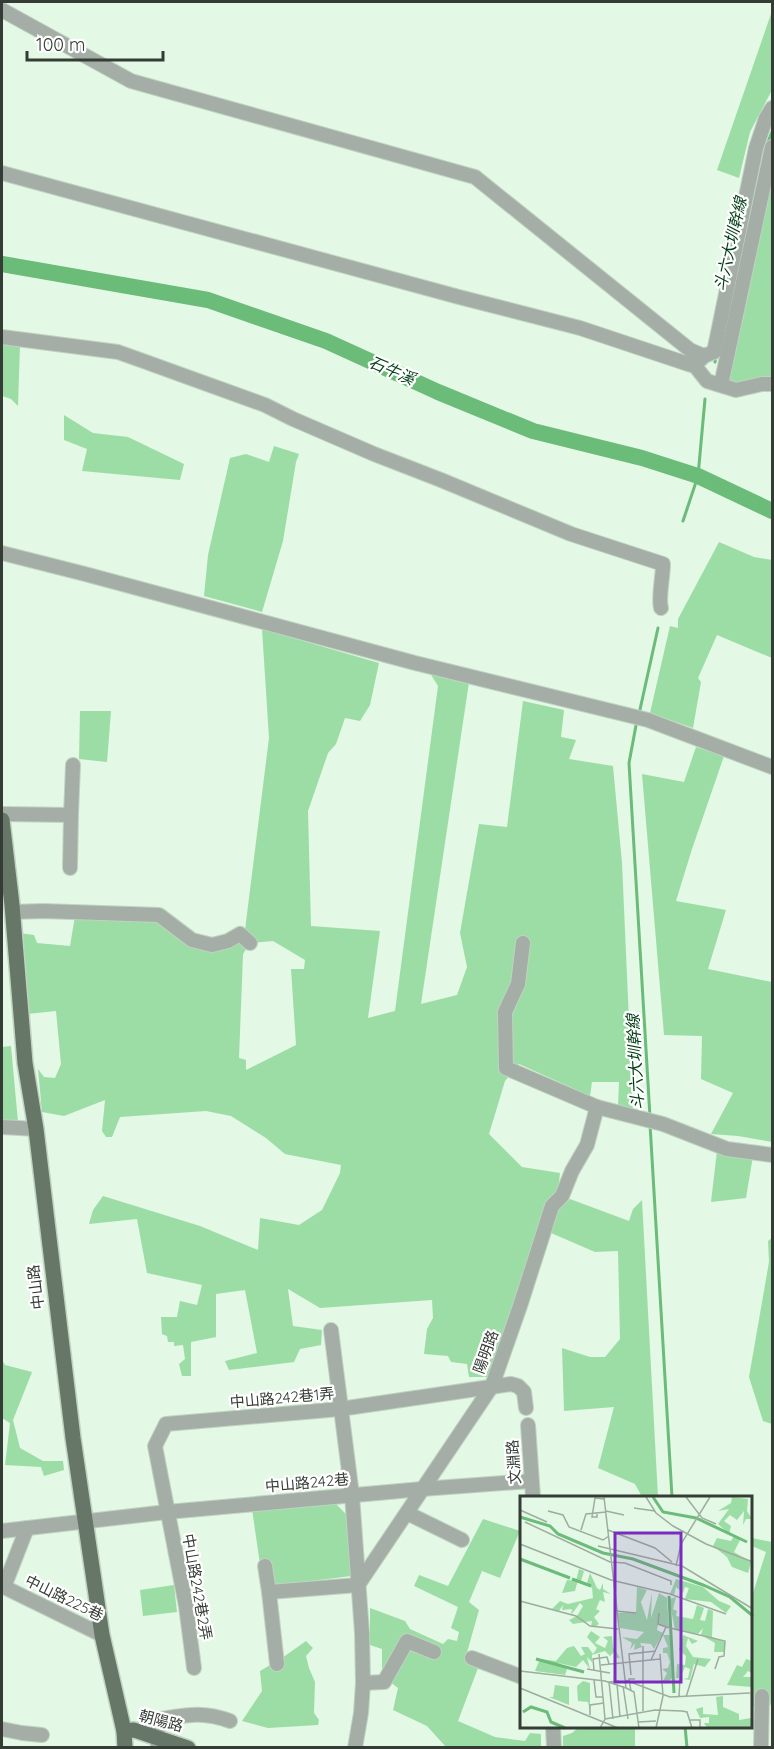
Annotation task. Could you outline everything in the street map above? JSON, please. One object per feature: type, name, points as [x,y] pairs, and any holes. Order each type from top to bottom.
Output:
[{"type":"main road","name":"中山路","points":[[2,820],[13,912],[25,1062],[36,1130],[73,1438],[102,1635],[124,1731],[125,1748]]},
{"type":"main road","name":"朝陽路","points":[[124,1731],[134,1730],[157,1742],[188,1748]]},
{"type":"street","points":[[2,10],[131,81],[475,177],[690,350],[707,381],[736,390],[772,384]]},
{"type":"street","points":[[699,364],[714,352],[756,148],[766,118],[772,108]]},
{"type":"street","points":[[721,385],[772,147]]},
{"type":"street","points":[[2,173],[580,328],[699,364]]},
{"type":"street","points":[[2,337],[118,352],[265,405],[374,454],[562,531],[663,564],[663,581],[659,601],[661,608]]},
{"type":"street","points":[[2,553],[415,663],[642,718],[772,767]]},
{"type":"street","points":[[70,868],[73,765]]},
{"type":"street","points":[[2,814],[71,815]]},
{"type":"street","points":[[13,912],[159,915],[192,940],[212,945],[228,941],[240,934],[250,942]]},
{"type":"street","points":[[523,943],[518,984],[505,1012],[506,1068],[597,1107],[642,1118],[727,1149],[772,1155]]},
{"type":"street","name":"陽明路","points":[[358,1585],[492,1386],[552,1206],[562,1196],[572,1171],[587,1145],[597,1107]]},
{"type":"street","points":[[2,1127],[36,1130]]},
{"type":"street","points":[[331,1330],[352,1495],[362,1633],[363,1683],[355,1748]]},
{"type":"street","name":"中山路242巷1弄","points":[[167,1512],[155,1446],[166,1424],[340,1409],[512,1384],[524,1392],[526,1408]]},
{"type":"street","name":"文淵路","points":[[528,1425],[533,1496]]},
{"type":"street","name":"中山路242巷","points":[[2,1531],[167,1512],[531,1481]]},
{"type":"street","name":"中山路242巷2弄","points":[[167,1512],[186,1606],[194,1668]]},
{"type":"street","points":[[407,1513],[462,1540]]},
{"type":"street","name":"中山路225巷","points":[[27,1528],[4,1587],[102,1635]]},
{"type":"street","points":[[266,1566],[277,1664]]},
{"type":"street","points":[[269,1592],[358,1585]]},
{"type":"street","points":[[363,1683],[384,1682],[407,1641],[434,1652]]},
{"type":"street","points":[[472,1658],[520,1676]]},
{"type":"street","points":[[761,1748],[762,1696]]},
{"type":"street","points":[[157,1742],[160,1719],[211,1714],[230,1721]]},
{"type":"street","points":[[2,1728],[42,1735]]},
{"type":"street","points":[[553,1728],[554,1748]]},
{"type":"green space","points":[[772,11],[772,90],[750,132],[739,178],[717,170]]},
{"type":"green space","points":[[772,162],[772,385],[722,385]]},
{"type":"green space","points":[[2,344],[20,345],[18,406],[11,399],[2,396]]},
{"type":"green space","points":[[64,415],[93,433],[128,437],[184,464],[180,480],[82,471],[87,449],[64,440]]},
{"type":"green space","points":[[274,446],[299,454],[283,541],[262,612],[204,596],[208,555],[230,458],[246,454],[269,462]]},
{"type":"green space","points":[[719,542],[754,557],[772,560],[772,658],[717,635],[698,678],[701,682],[693,728],[650,713],[670,626],[678,628],[678,619]]},
{"type":"green space","points":[[262,629],[379,663],[370,705],[360,721],[345,718],[336,744],[328,753],[308,811],[311,926],[380,931],[368,1018],[395,1011],[438,686],[430,673],[469,682],[421,1004],[457,995],[467,967],[460,933],[479,824],[507,827],[523,701],[564,710],[561,737],[576,740],[569,759],[613,766],[622,863],[633,1111],[618,1107],[619,1082],[592,1082],[590,1096],[519,1064],[505,1081],[489,1134],[522,1167],[560,1173],[558,1191],[546,1208],[489,1377],[469,1377],[467,1364],[451,1362],[448,1356],[424,1354],[427,1329],[433,1318],[432,1300],[320,1308],[288,1289],[293,1326],[322,1330],[321,1345],[300,1349],[294,1362],[229,1370],[225,1361],[257,1353],[245,1290],[216,1294],[216,1337],[191,1342],[191,1376],[182,1376],[179,1364],[185,1359],[183,1345],[174,1346],[174,1342],[168,1342],[167,1336],[162,1334],[161,1317],[177,1317],[180,1301],[197,1305],[202,1285],[147,1273],[137,1219],[89,1224],[93,1210],[103,1196],[200,1226],[258,1250],[260,1218],[299,1225],[322,1210],[340,1173],[341,1165],[285,1154],[266,1138],[231,1116],[206,1111],[120,1117],[112,1137],[106,1137],[102,1131],[105,1100],[64,1116],[42,1112],[38,1069],[44,1077],[55,1078],[61,1064],[56,1011],[27,1014],[19,933],[34,935],[37,943],[70,946],[75,916],[158,920],[213,951],[232,947],[245,930],[269,738]],"holes":[[[273,941],[305,960],[304,969],[291,969],[296,1045],[246,1070],[246,1060],[239,1058],[243,954],[250,943]]]},
{"type":"green space","points":[[80,711],[111,711],[107,762],[79,759]]},
{"type":"green space","points":[[696,747],[724,756],[676,901],[726,910],[708,969],[772,982],[772,1142],[711,1134],[733,1093],[701,1079],[702,1036],[664,1035],[642,774],[684,782]]},
{"type":"green space","points":[[11,1046],[18,1122],[2,1122],[2,1047]]},
{"type":"green space","points":[[717,1151],[753,1156],[746,1198],[711,1202]]},
{"type":"green space","points":[[570,1199],[629,1221],[633,1209],[642,1200],[658,1496],[641,1496],[635,1484],[598,1468],[614,1407],[564,1411],[562,1348],[590,1357],[605,1357],[620,1339],[618,1251],[595,1252],[551,1233],[558,1210]]},
{"type":"green space","points":[[772,1238],[772,1424],[763,1421],[749,1377],[769,1262],[768,1241]]},
{"type":"green space","points":[[2,1360],[5,1365],[32,1372],[13,1420],[20,1448],[43,1461],[63,1461],[64,1470],[44,1476],[41,1467],[5,1465],[10,1423],[2,1418]]},
{"type":"green space","points":[[336,1504],[349,1517],[351,1576],[273,1586],[260,1564],[252,1509]]},
{"type":"green space","points":[[483,1519],[520,1531],[500,1578],[482,1571],[469,1602],[479,1610],[466,1656],[478,1668],[458,1721],[495,1737],[525,1741],[530,1733],[541,1734],[541,1747],[446,1747],[427,1726],[393,1710],[398,1688],[382,1676],[382,1649],[370,1645],[370,1608],[405,1621],[410,1629],[443,1644],[448,1639],[457,1641],[459,1632],[451,1628],[458,1607],[414,1586],[419,1575],[448,1586]]},
{"type":"green space","points":[[753,1538],[772,1542],[772,1698],[770,1706],[753,1707],[753,1593],[766,1552],[753,1546]]},
{"type":"green space","points":[[174,1585],[177,1612],[143,1616],[140,1590]]},
{"type":"green space","points":[[306,1641],[313,1648],[306,1656],[315,1682],[314,1713],[319,1720],[318,1725],[268,1728],[242,1721],[262,1691],[260,1671]]},
{"type":"green space","points":[[578,1728],[635,1728],[635,1747],[563,1747],[563,1736]]},
{"type":"waterway","name":"斗六大圳幹線","points":[[748,220],[764,152],[772,132]]},
{"type":"waterway","name":"石牛溪","points":[[2,264],[208,300],[326,341],[438,392],[533,431],[642,458],[698,476],[772,511]]},
{"type":"waterway","name":"斗六大圳幹線","points":[[715,362],[716,355]]},
{"type":"waterway","name":"斗六大圳幹線","points":[[683,521],[698,476],[705,399]]},
{"type":"waterway","name":"斗六大圳幹線","points":[[639,714],[658,628]]},
{"type":"waterway","name":"斗六大圳幹線","points":[[637,720],[629,763],[650,1117]]},
{"type":"waterway","name":"斗六大圳幹線","points":[[650,1124],[672,1496]]},
{"type":"waterway","name":"斗六大圳幹線","points":[[685,1728],[687,1748]]}]
